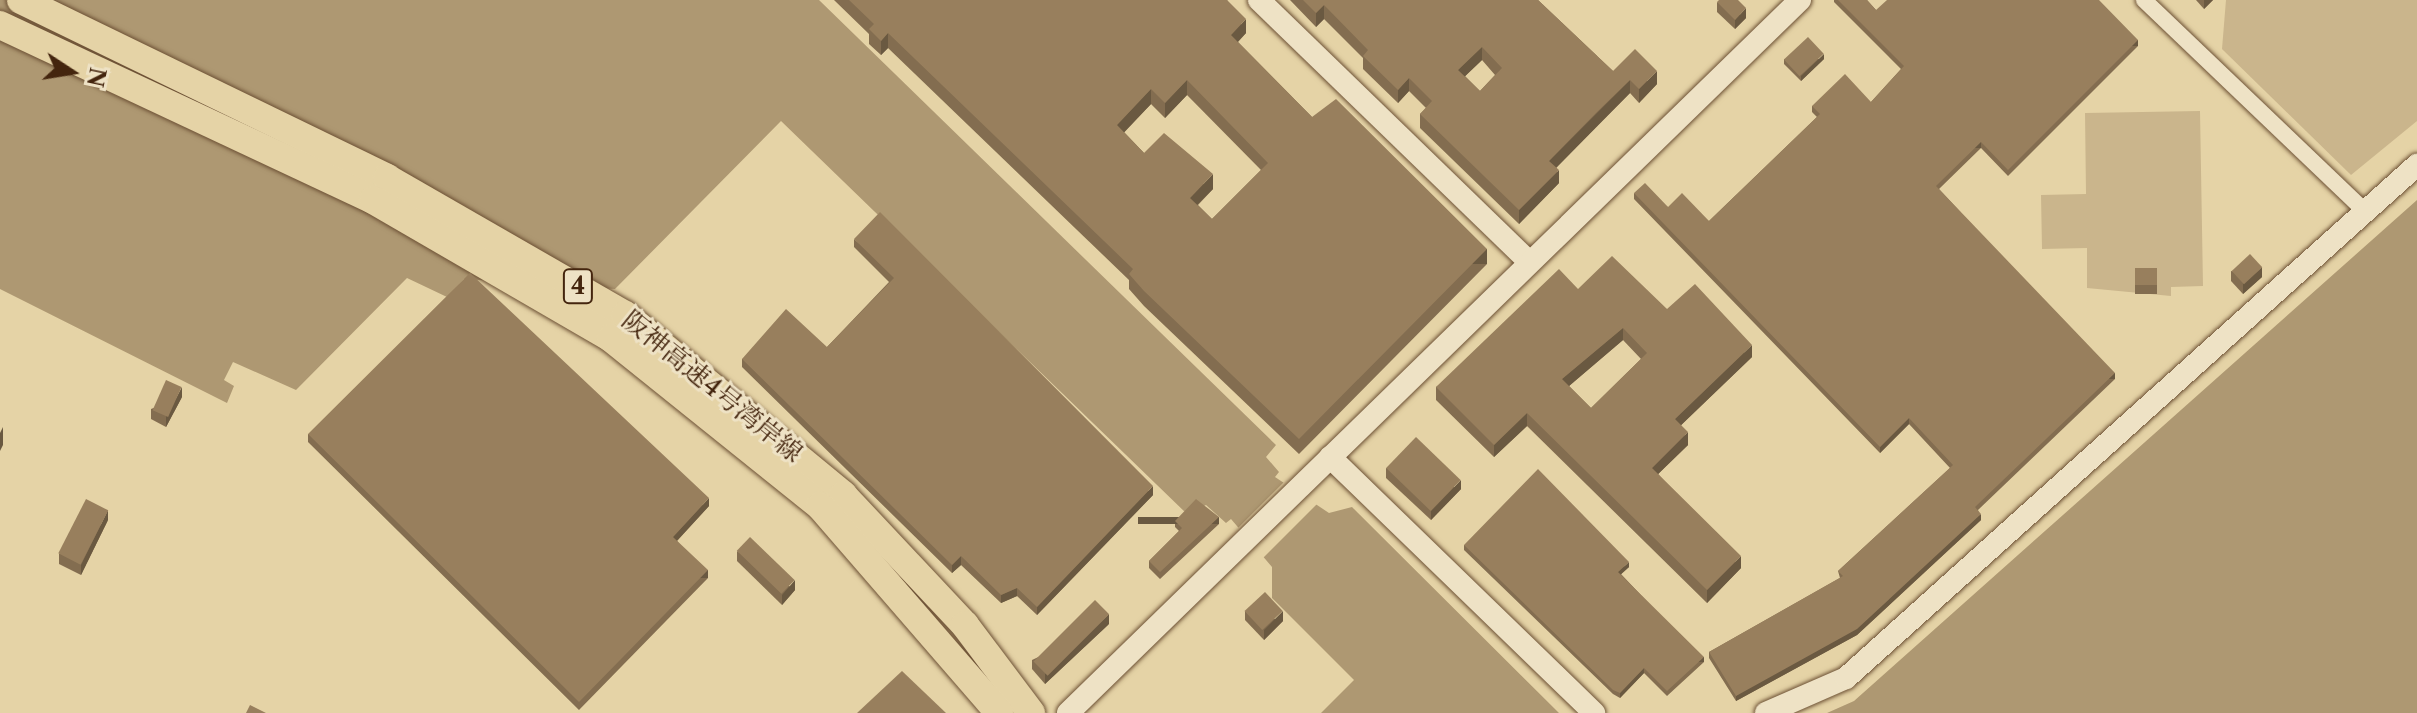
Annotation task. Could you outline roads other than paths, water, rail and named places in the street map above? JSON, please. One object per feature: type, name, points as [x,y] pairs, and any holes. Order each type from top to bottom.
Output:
[{"type":"highway","name":"阪神高速4号湾岸線","points":[[21,0],[299,132],[551,268],[700,370],[893,546],[1031,713]]},
{"type":"highway","name":"4","points":[[54,0],[299,132]]},
{"type":"highway","name":"阪神高速4号湾岸線","points":[[0,25],[373,200],[611,338],[820,506],[999,713]]},
{"type":"street","points":[[1259,0],[1529,262]]},
{"type":"street","points":[[1068,713],[1800,0]]},
{"type":"street","points":[[2144,0],[2365,211]]},
{"type":"street","points":[[1766,713],[1846,678],[2417,165]]},
{"type":"street","points":[[1330,457],[1594,713]]}]
